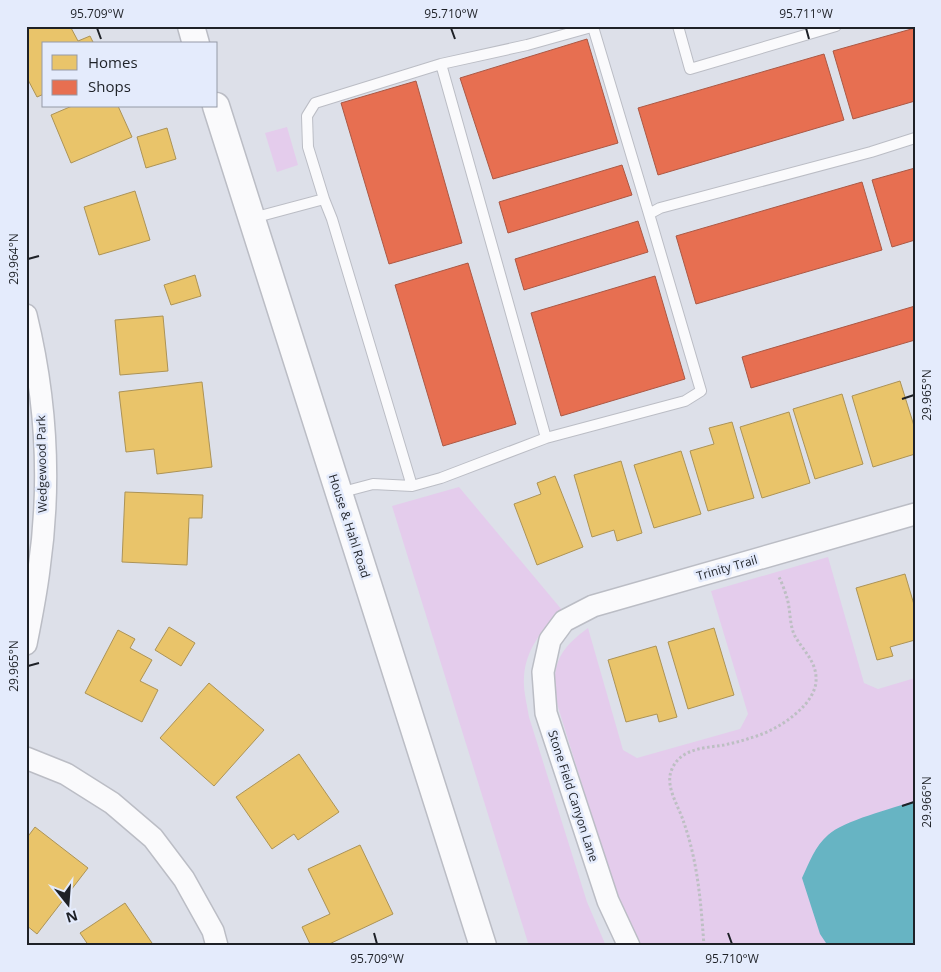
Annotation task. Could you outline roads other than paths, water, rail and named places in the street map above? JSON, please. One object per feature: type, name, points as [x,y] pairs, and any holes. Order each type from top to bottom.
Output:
[{"type":"street","points":[[190,26],[195,42]]},
{"type":"street","name":"House & Hahl Road","points":[[217,108],[483,946]]},
{"type":"street","name":"Wedgewood Park","points":[[26,315],[43,416],[45,490],[40,568],[26,644]]},
{"type":"street","name":"Trinity Trail","points":[[550,640],[564,621],[593,606],[915,514]]},
{"type":"street","name":"Stone Field Canyon Lane","points":[[550,640],[543,672],[546,713],[608,901],[629,946]]},
{"type":"street","points":[[26,758],[66,774],[112,803],[154,838],[184,879],[213,932],[217,946]]},
{"type":"lane","points":[[678,26],[690,69],[836,26]]},
{"type":"lane","points":[[339,492],[373,484],[412,486],[442,478],[546,438],[685,401],[702,390],[594,27],[527,45],[441,64],[315,103],[307,116],[308,148],[332,219],[412,486]]},
{"type":"lane","points":[[441,64],[546,438]]},
{"type":"lane","points":[[649,214],[660,208],[871,152],[915,138]]},
{"type":"lane","points":[[252,219],[324,199]]},
{"type":"water","points":[[915,801],[915,946],[828,946],[820,934],[802,878],[816,849],[823,839],[845,825],[869,815]]}]
